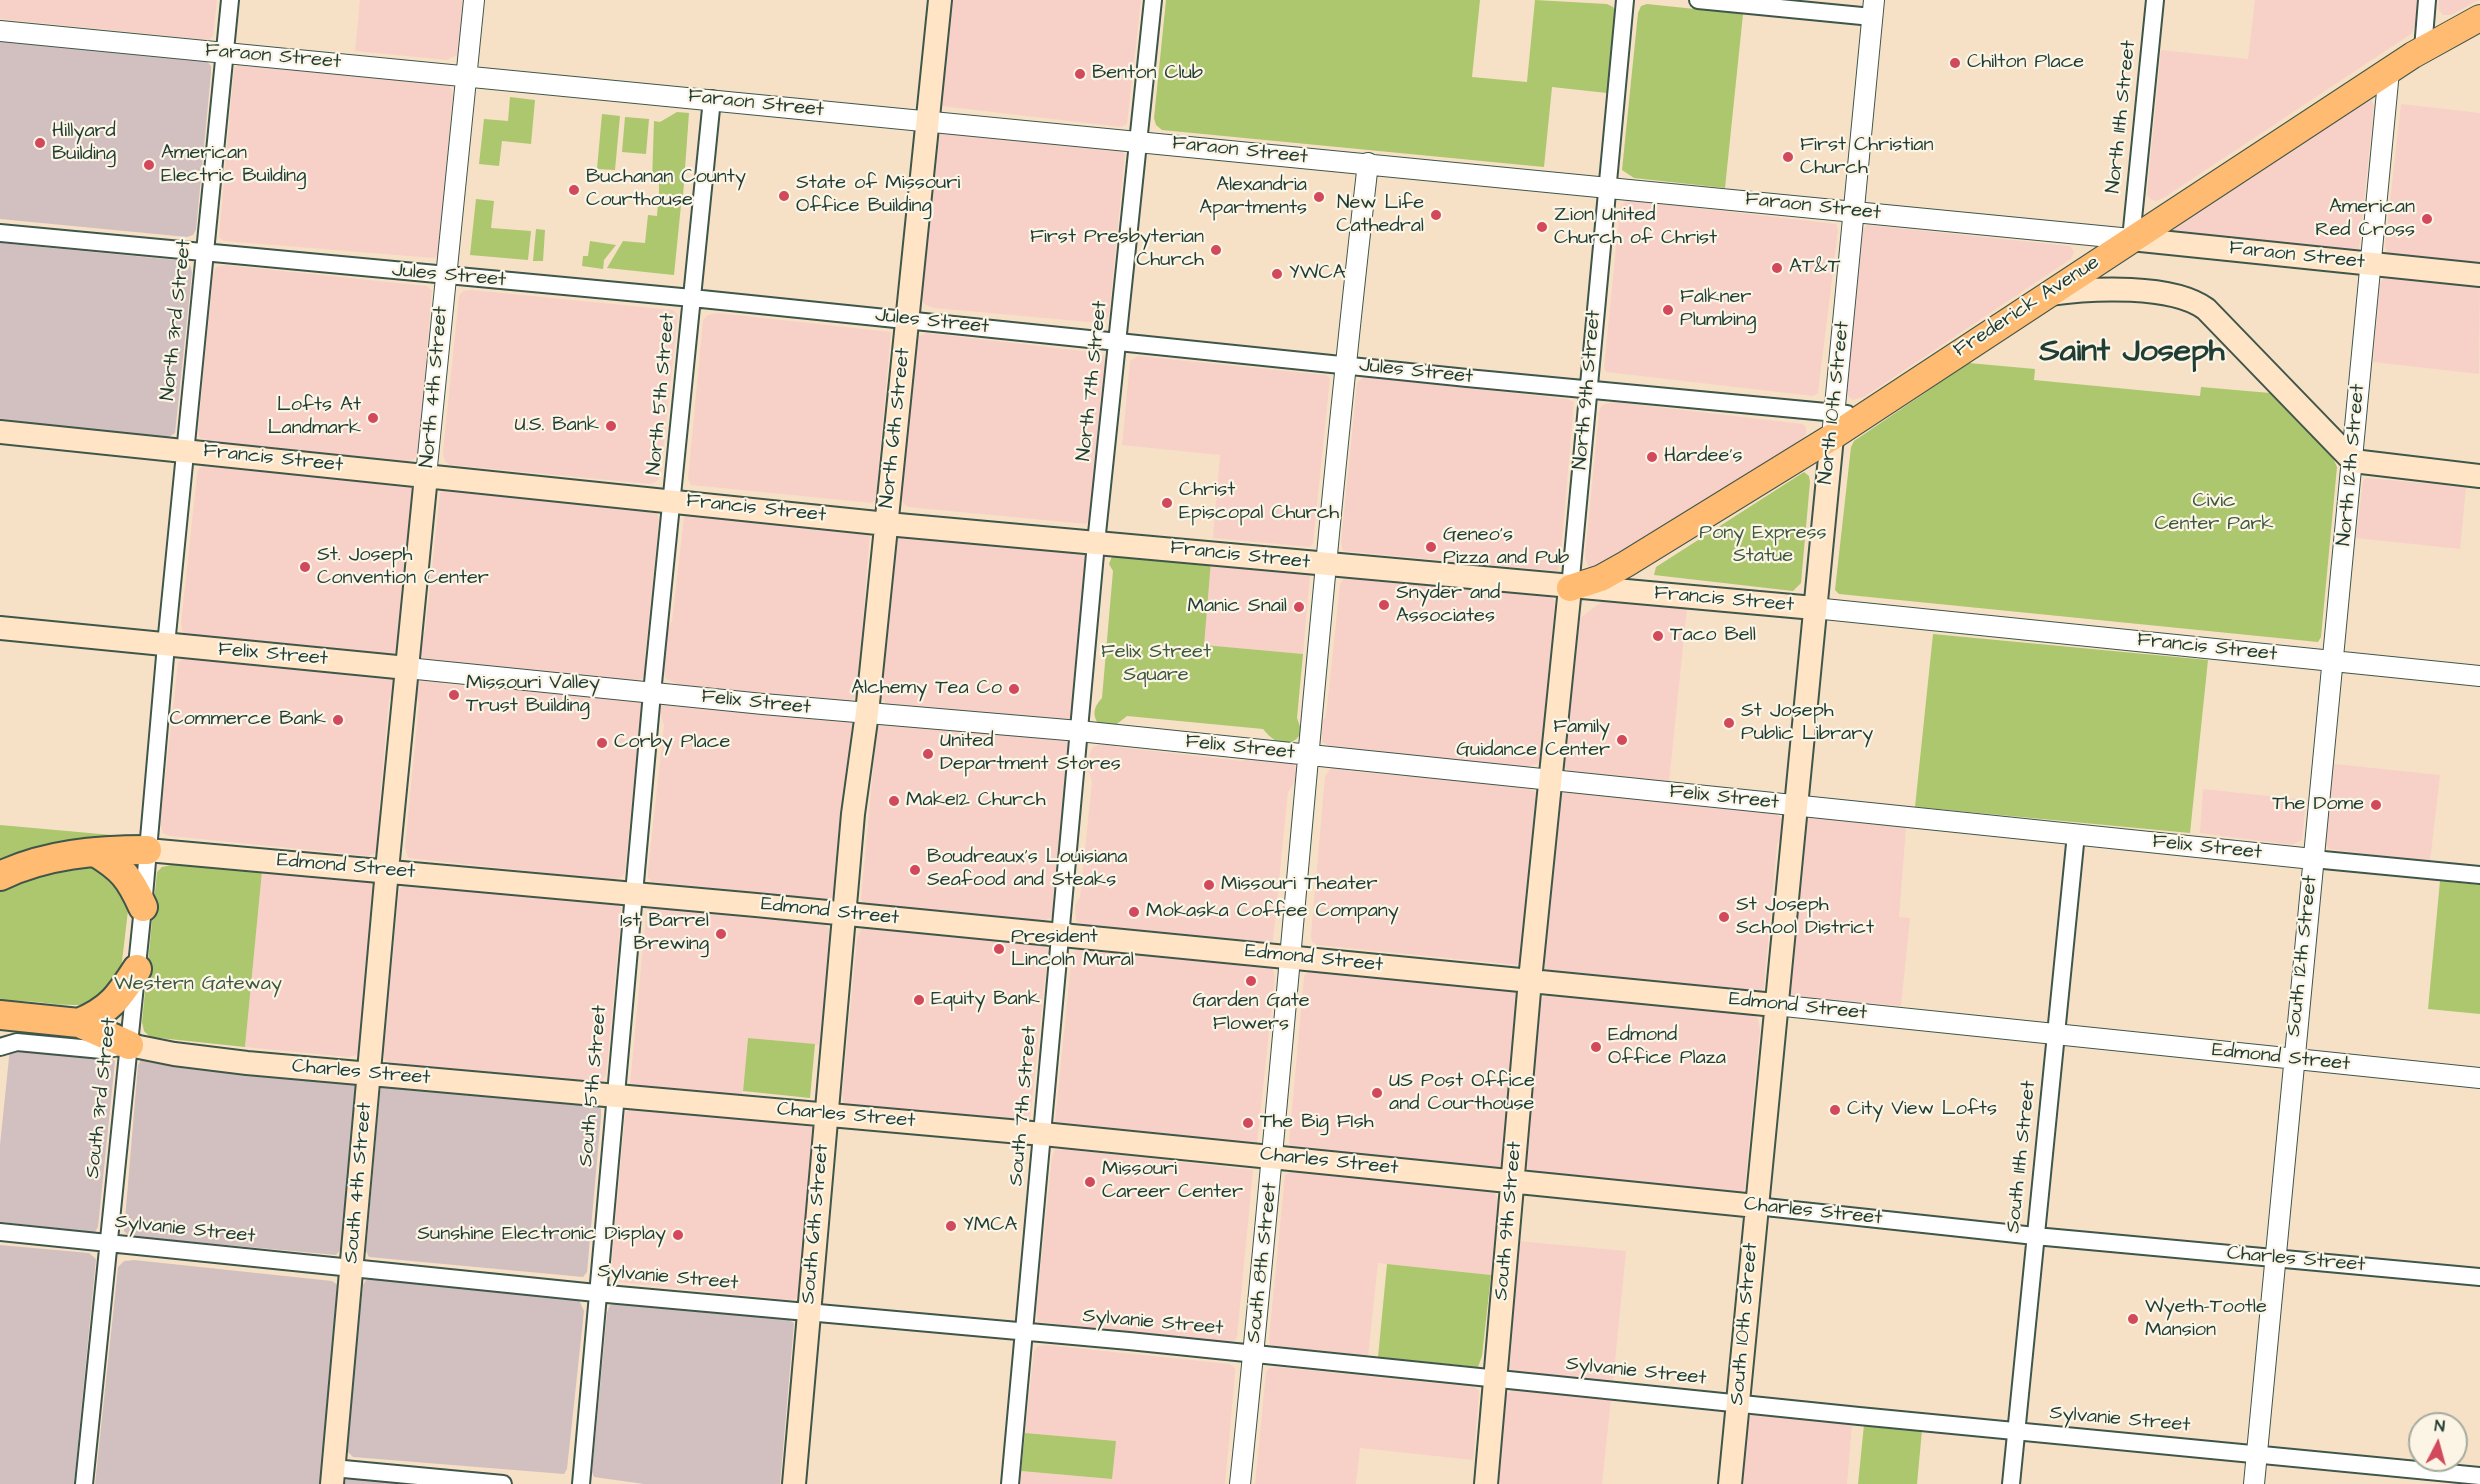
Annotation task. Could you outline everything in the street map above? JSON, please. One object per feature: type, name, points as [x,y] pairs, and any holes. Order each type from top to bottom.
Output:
[{"type":"highway","points":[[0,876],[27,863],[95,852],[147,850]]},
{"type":"highway","points":[[95,852],[115,864],[131,881],[143,907]]},
{"type":"highway","points":[[79,1023],[97,1016],[115,1002],[137,969]]},
{"type":"highway","points":[[2,1015],[79,1023],[129,1045]]},
{"type":"main road","name":"North 6th Street","points":[[867,713],[940,0]]},
{"type":"main road","name":"Frederick Avenue","points":[[1570,588],[1601,578],[1626,564],[1833,425],[1864,415],[2389,71],[2480,18]]},
{"type":"main road","name":"Faraon Street","points":[[2131,239],[2480,275]]},
{"type":"main road","points":[[2046,294],[2104,289],[2192,299],[2206,309],[2353,462],[2480,476]]},
{"type":"main road","name":"North 10th Street","points":[[1795,806],[1833,425]]},
{"type":"main road","name":"Francis Street","points":[[0,432],[887,524],[1570,588],[1814,608]]},
{"type":"main road","name":"North 4th Street","points":[[408,668],[426,476]]},
{"type":"main road","name":"North 9th Street","points":[[1550,779],[1570,588]]},
{"type":"main road","name":"Felix Street","points":[[0,628],[408,668]]},
{"type":"main road","name":"South 4th Street","points":[[333,1476],[387,870],[408,668]]},
{"type":"main road","name":"South 6th Street","points":[[794,1484],[853,814],[867,713]]},
{"type":"main road","name":"South 9th Street","points":[[1486,1484],[1550,779]]},
{"type":"main road","name":"South 10th Street","points":[[1730,1484],[1795,806]]},
{"type":"main road","name":"Edmond Street","points":[[147,850],[387,870],[1775,1005]]},
{"type":"main road","name":"Charles Street","points":[[129,1045],[174,1054],[1273,1156],[1756,1206]]},
{"type":"street","name":"North 3rd Street","points":[[166,645],[230,0]]},
{"type":"street","name":"North 4th Street","points":[[426,476],[474,0]]},
{"type":"street","name":"North 7th Street","points":[[1079,731],[1096,543],[1153,0]]},
{"type":"street","name":"North 9th Street","points":[[1570,588],[1625,0]]},
{"type":"street","points":[[1698,0],[1873,8]]},
{"type":"street","name":"North 11th Street","points":[[2131,239],[2155,0]]},
{"type":"street","points":[[2422,50],[2427,0]]},
{"type":"street","name":"North 10th Street","points":[[1833,425],[1873,8]]},
{"type":"street","name":"Faraon Street","points":[[0,31],[2131,239]]},
{"type":"street","name":"North 12th Street","points":[[2313,859],[2334,662],[2389,71]]},
{"type":"street","name":"North 5th Street","points":[[652,693],[712,99]]},
{"type":"street","name":"South 8th Street","points":[[1240,1484],[1273,1156],[1345,365],[1368,164]]},
{"type":"street","name":"Jules Street","points":[[0,233],[907,319],[1588,389],[1833,425]]},
{"type":"street","name":"Francis Street","points":[[1814,608],[2480,676]]},
{"type":"street","name":"South 3rd Street","points":[[84,1484],[137,969],[166,645]]},
{"type":"street","name":"Felix Street","points":[[408,668],[652,693],[1079,731],[2480,875]]},
{"type":"street","name":"South 5th Street","points":[[581,1484],[596,1293],[652,693]]},
{"type":"street","name":"South 7th Street","points":[[1010,1484],[1079,731]]},
{"type":"street","name":"South 11th Street","points":[[2011,1484],[2076,834]]},
{"type":"street","name":"South 12th Street","points":[[2254,1484],[2292,1059],[2313,859]]},
{"type":"street","name":"Edmond Street","points":[[1775,1005],[2056,1036],[2480,1078]]},
{"type":"street","name":"Charles Street","points":[[0,1047],[17,1042],[102,1050],[129,1045]]},
{"type":"street","name":"Charles Street","points":[[1756,1206],[2035,1236],[2480,1277]]},
{"type":"street","name":"Sylvanie Street","points":[[0,1232],[596,1293],[1254,1354],[1737,1404],[2480,1476]]},
{"type":"street","points":[[333,1476],[503,1484]]},
{"type":"shaded area","points":[[0,0],[217,0],[213,36],[209,40],[0,19]]},
{"type":"shaded area","points":[[360,0],[463,0],[457,55],[447,60],[355,51]]},
{"type":"shaded area","points":[[949,0],[1141,0],[1127,124],[1121,127],[941,106],[939,101]]},
{"type":"shaded area","points":[[2255,0],[2418,0],[2416,24],[2411,34],[2165,197],[2156,201],[2150,199],[2147,194],[2161,50],[2248,59]]},
{"type":"shaded area","points":[[2439,0],[2479,0],[2451,15],[2443,15],[2439,10]]},
{"type":"shaded area","points":[[0,40],[206,60],[211,66],[211,73],[196,230],[193,235],[187,237],[0,219]]},
{"type":"shaded area","points":[[238,64],[449,84],[453,95],[438,254],[434,258],[224,241],[219,237],[234,69]]},
{"type":"shaded area","points":[[2363,100],[2371,100],[2374,105],[2359,249],[2200,235],[2169,236],[2171,228]]},
{"type":"shaded area","points":[[2401,104],[2480,113],[2480,264],[2393,256],[2387,253],[2385,245]]},
{"type":"shaded area","points":[[950,132],[1120,150],[1125,154],[1109,315],[1106,320],[1100,323],[934,308],[924,304],[920,296],[935,139],[941,133]]},
{"type":"shaded area","points":[[1627,200],[1836,224],[1838,230],[1818,393],[1813,396],[1606,372],[1604,367],[1620,207]]},
{"type":"shaded area","points":[[1868,225],[2070,246],[2074,252],[2071,259],[1864,397],[1853,400],[1848,396],[1846,387],[1863,229]]},
{"type":"shaded area","points":[[0,243],[185,261],[190,265],[192,272],[175,433],[164,440],[0,422]]},
{"type":"shaded area","points":[[225,265],[427,286],[432,290],[418,454],[414,459],[408,461],[205,441],[199,437],[213,275],[216,267]]},
{"type":"shaded area","points":[[2388,276],[2480,284],[2479,374],[2373,362],[2380,284],[2383,278]]},
{"type":"shaded area","points":[[472,290],[673,310],[678,315],[660,478],[657,481],[651,484],[450,465],[445,461],[443,452],[459,296],[463,291]]},
{"type":"shaded area","points":[[718,313],[891,332],[876,498],[872,503],[691,485],[688,479],[703,320],[708,315]]},
{"type":"shaded area","points":[[926,333],[1100,353],[1104,356],[1106,362],[1089,520],[1086,524],[908,507],[904,504],[901,498],[915,342],[917,337]]},
{"type":"shaded area","points":[[1138,356],[1326,375],[1330,378],[1313,544],[1310,547],[1213,538],[1220,455],[1122,445],[1130,361]]},
{"type":"shaded area","points":[[1364,377],[1568,399],[1574,402],[1560,564],[1557,571],[1343,551],[1341,542],[1357,383]]},
{"type":"shaded area","points":[[1614,402],[1803,424],[1806,427],[1806,434],[1803,439],[1604,569],[1589,569],[1585,557],[1599,411],[1602,405]]},
{"type":"shaded area","name":"St. Joseph Convention Center","points":[[206,464],[407,483],[412,488],[414,497],[397,651],[394,656],[374,659],[370,653],[207,637],[201,642],[184,637],[181,624],[197,474],[199,468]]},
{"type":"shaded area","points":[[2366,478],[2466,487],[2460,549],[2356,538],[2363,481]]},
{"type":"shaded area","points":[[443,489],[656,510],[659,521],[645,657],[649,661],[645,678],[634,681],[431,662],[419,656],[420,641],[425,632],[440,493]]},
{"type":"shaded area","points":[[686,512],[870,532],[857,694],[854,698],[849,701],[679,685],[666,679],[664,673],[668,627],[672,621]]},
{"type":"shaded area","points":[[899,533],[1084,549],[1088,554],[1090,565],[1084,570],[1073,699],[1077,700],[1073,718],[1068,722],[886,704],[880,693],[896,537]]},
{"type":"shaded area","points":[[1211,561],[1308,572],[1310,576],[1303,654],[1203,645]]},
{"type":"shaded area","points":[[1345,577],[1551,597],[1555,601],[1541,759],[1537,764],[1526,767],[1333,748],[1322,742],[1322,722],[1326,716],[1340,584]]},
{"type":"shaded area","points":[[1601,602],[1687,608],[1669,782],[1665,785],[1571,772],[1564,764],[1580,618]]},
{"type":"shaded area","points":[[184,657],[387,676],[394,680],[394,696],[389,699],[379,809],[384,819],[380,848],[376,853],[369,856],[170,836],[163,833],[160,824],[178,663]]},
{"type":"shaded area","points":[[436,677],[444,684],[621,700],[627,697],[642,701],[625,872],[622,877],[612,880],[408,858],[405,847],[419,703],[414,691],[421,678]]},
{"type":"shaded area","points":[[665,701],[854,721],[857,727],[851,745],[834,897],[826,900],[652,882],[648,878],[664,725],[660,714],[661,705]]},
{"type":"shaded area","points":[[881,722],[1064,738],[1070,743],[1053,898],[1056,904],[1054,916],[1041,922],[951,913],[947,916],[931,914],[927,910],[864,905],[861,899],[877,727]]},
{"type":"shaded area","points":[[1103,742],[1112,743],[1118,747],[1243,761],[1251,756],[1293,764],[1298,778],[1288,792],[1273,941],[1268,943],[1082,925],[1076,920],[1075,905],[1080,897],[1092,782],[1088,769],[1089,756],[1092,748]]},
{"type":"shaded area","points":[[2334,764],[2440,775],[2430,862],[2329,849],[2326,844]]},
{"type":"shaded area","points":[[1333,766],[1346,766],[1350,771],[1405,776],[1412,772],[1475,779],[1479,783],[1530,789],[1536,792],[1520,961],[1517,965],[1317,945],[1312,942],[1325,776]]},
{"type":"shaded area","points":[[1571,787],[1662,802],[1776,814],[1782,818],[1783,838],[1777,843],[1764,987],[1761,991],[1546,971],[1544,960],[1561,792]]},
{"type":"shaded area","points":[[2203,789],[2306,800],[2302,840],[2292,845],[2200,833]]},
{"type":"shaded area","points":[[1808,817],[1906,827],[1899,917],[1910,918],[1901,1006],[1795,996],[1790,993],[1788,987],[1804,823]]},
{"type":"shaded area","points":[[262,871],[371,881],[376,886],[362,1051],[357,1055],[349,1057],[245,1047]]},
{"type":"shaded area","points":[[403,885],[616,903],[621,908],[606,1075],[602,1080],[595,1082],[392,1063],[385,1060],[383,1053],[399,891]]},
{"type":"shaded area","points":[[656,907],[825,925],[830,929],[832,935],[822,1045],[748,1038],[742,1097],[630,1084],[646,914],[649,909]]},
{"type":"shaded area","points":[[862,928],[1042,946],[1048,949],[1030,1120],[1027,1123],[844,1105],[842,1094],[857,938]]},
{"type":"shaded area","points":[[1081,948],[1273,969],[1275,977],[1257,1144],[1254,1146],[1058,1126],[1055,1121],[1072,953]]},
{"type":"shaded area","points":[[1315,969],[1511,990],[1517,993],[1502,1163],[1499,1169],[1492,1171],[1291,1148],[1289,1142],[1304,976],[1308,971]]},
{"type":"shaded area","points":[[1547,995],[1754,1015],[1758,1019],[1760,1029],[1743,1191],[1737,1194],[1533,1174],[1528,1171],[1526,1158],[1540,1005],[1542,998]]},
{"type":"shaded area","points":[[10,1048],[109,1057],[115,1061],[98,1227],[95,1232],[0,1222],[0,1145]]},
{"type":"shaded area","points":[[149,1059],[358,1083],[342,1248],[336,1255],[129,1236],[124,1231],[138,1065],[141,1060]]},
{"type":"shaded area","points":[[384,1084],[597,1105],[601,1109],[601,1117],[587,1272],[583,1277],[369,1257],[366,1251],[380,1091]]},
{"type":"shaded area","points":[[637,1105],[813,1127],[799,1294],[795,1299],[618,1282],[613,1279],[611,1272],[625,1114]]},
{"type":"shaded area","points":[[1055,1150],[1253,1170],[1237,1337],[1234,1341],[1229,1343],[1038,1322],[1036,1310],[1052,1157]]},
{"type":"shaded area","points":[[1296,1169],[1494,1190],[1498,1200],[1491,1275],[1378,1263],[1368,1357],[1276,1347],[1270,1344],[1285,1175]]},
{"type":"shaded area","points":[[1517,1241],[1626,1251],[1613,1382],[1508,1370],[1506,1366]]},
{"type":"shaded area","points":[[0,1245],[89,1253],[96,1259],[74,1484],[0,1484]]},
{"type":"shaded area","points":[[134,1260],[332,1281],[338,1285],[320,1484],[95,1484],[118,1267],[124,1261]]},
{"type":"shaded area","points":[[375,1278],[579,1300],[584,1311],[567,1469],[564,1474],[353,1457],[348,1452],[346,1444],[363,1285],[366,1280]]},
{"type":"shaded area","points":[[617,1303],[789,1320],[794,1323],[780,1484],[644,1484],[594,1477],[592,1472],[607,1313],[610,1305]]},
{"type":"shaded area","points":[[1038,1346],[1230,1364],[1235,1368],[1235,1375],[1225,1484],[1020,1484],[1021,1471],[1112,1479],[1115,1441],[1025,1433],[1034,1351]]},
{"type":"shaded area","points":[[1269,1368],[1474,1387],[1479,1390],[1479,1395],[1473,1460],[1360,1448],[1356,1484],[1255,1484],[1266,1372]]},
{"type":"shaded area","points":[[1514,1390],[1611,1399],[1602,1484],[1495,1484],[1505,1397]]},
{"type":"shaded area","points":[[1754,1414],[1852,1425],[1847,1484],[1741,1484],[1746,1424],[1749,1417]]},
{"type":"shaded area","points":[[349,1475],[440,1484],[344,1484]]},
{"type":"green space","points":[[1166,0],[1480,0],[1472,77],[1527,82],[1535,0],[1607,4],[1613,7],[1616,13],[1607,93],[1552,87],[1544,167],[1162,130],[1156,125],[1154,118]]},
{"type":"green space","points":[[1647,4],[1743,14],[1725,188],[1634,178],[1622,170],[1638,13],[1641,6]]},
{"type":"green space","points":[[510,97],[535,100],[531,144],[502,141],[499,166],[479,164],[484,119],[508,121]]},
{"type":"green space","points":[[677,112],[689,113],[683,196],[659,194],[659,183],[652,182],[654,121],[660,122]]},
{"type":"green space","points":[[602,114],[620,116],[615,170],[597,169]]},
{"type":"green space","points":[[625,117],[649,119],[646,154],[622,152]]},
{"type":"green space","points":[[476,199],[494,201],[491,228],[531,231],[528,260],[470,255]]},
{"type":"green space","points":[[658,203],[681,205],[674,275],[607,268],[623,241],[645,243],[648,215],[657,216]]},
{"type":"green space","points":[[536,229],[545,230],[543,261],[533,261]]},
{"type":"green space","points":[[590,241],[616,245],[604,260],[603,269],[582,266],[583,256],[588,256]]},
{"type":"green space","name":"Civic Center Park","points":[[1969,363],[2035,369],[2034,380],[2200,396],[2201,387],[2270,393],[2332,456],[2337,467],[2321,637],[2318,642],[1839,594],[1835,590],[1851,447],[1854,441]]},
{"type":"green space","name":"Pony Express Statue","points":[[1804,472],[1809,476],[1810,482],[1801,583],[1793,591],[1654,575],[1656,567]]},
{"type":"green space","name":"Felix Street Square","points":[[1113,554],[1211,561],[1204,645],[1303,654],[1297,718],[1302,732],[1293,742],[1277,742],[1263,729],[1127,716],[1113,727],[1099,725],[1094,712],[1102,698],[1113,571],[1109,564]]},
{"type":"green space","points":[[1933,634],[2208,660],[2190,833],[1915,807]]},
{"type":"green space","points":[[0,825],[134,837],[35,849],[0,860]]},
{"type":"green space","points":[[98,863],[129,902],[121,970],[95,1003],[72,1005],[24,1001],[0,1002],[0,887],[29,875]]},
{"type":"green space","name":"Western Gateway","points":[[171,865],[262,871],[245,1047],[150,1037],[144,1031],[142,1022],[157,872],[162,867]]},
{"type":"green space","points":[[2440,881],[2480,885],[2480,1014],[2428,1009]]},
{"type":"green space","points":[[748,1038],[815,1044],[810,1098],[743,1091]]},
{"type":"green space","points":[[1387,1264],[1491,1275],[1482,1356],[1478,1367],[1378,1357]]},
{"type":"green space","points":[[1864,1425],[1922,1430],[1917,1484],[1858,1484]]},
{"type":"green space","points":[[1025,1433],[1116,1441],[1112,1479],[1021,1471]]},
{"type":"place","name":"Chilton Place","points":[[1955,63]]},
{"type":"place","name":"Benton Club","points":[[1080,74]]},
{"type":"place","name":"Hillyard Building","points":[[40,143]]},
{"type":"place","name":"First Christian Church","points":[[1788,157]]},
{"type":"place","name":"American Electric Building","points":[[149,165]]},
{"type":"place","name":"Buchanan County Courthouse","points":[[574,190]]},
{"type":"place","name":"State of Missouri Office Building","points":[[784,196]]},
{"type":"place","name":"Alexandria Apartments","points":[[1319,197]]},
{"type":"place","name":"New Life Cathedral","points":[[1436,215]]},
{"type":"place","name":"American Red Cross","points":[[2427,219]]},
{"type":"place","name":"Zion United Church of Christ","points":[[1542,227]]},
{"type":"place","name":"First Presbyterian Church","points":[[1216,250]]},
{"type":"place","name":"AT&T","points":[[1777,268]]},
{"type":"place","name":"YWCA","points":[[1277,274]]},
{"type":"place","name":"Falkner Plumbing","points":[[1668,310]]},
{"type":"place","name":"Lofts At Landmark","points":[[373,418]]},
{"type":"place","name":"U.S. Bank","points":[[611,426]]},
{"type":"place","name":"Hardee's","points":[[1652,457]]},
{"type":"place","name":"Christ Episcopal Church","points":[[1167,503]]},
{"type":"place","name":"Geneo's Pizza and Pub","points":[[1431,547]]},
{"type":"place","name":"St. Joseph Convention Center","points":[[305,567]]},
{"type":"place","name":"Snyder and Associates","points":[[1384,605]]},
{"type":"place","name":"Manic Snail","points":[[1299,607]]},
{"type":"place","name":"Taco Bell","points":[[1658,636]]},
{"type":"place","name":"Alchemy Tea Co","points":[[1014,689]]},
{"type":"place","name":"Missouri Valley Trust Building","points":[[454,695]]},
{"type":"place","name":"Commerce Bank","points":[[338,720]]},
{"type":"place","name":"St Joseph Public Library","points":[[1729,723]]},
{"type":"place","name":"Family Guidance Center","points":[[1622,740]]},
{"type":"place","name":"Corby Place","points":[[602,743]]},
{"type":"place","name":"United Department Stores","points":[[928,754]]},
{"type":"place","name":"Make12 Church","points":[[894,801]]},
{"type":"place","name":"The Dome","points":[[2376,805]]},
{"type":"place","name":"Boudreaux's Louisiana Seafood and Steaks","points":[[915,870]]},
{"type":"place","name":"Missouri Theater","points":[[1209,885]]},
{"type":"place","name":"Mokaska Coffee Company","points":[[1134,912]]},
{"type":"place","name":"St Joseph School District","points":[[1724,917]]},
{"type":"place","name":"1st Barrel Brewing","points":[[721,934]]},
{"type":"place","name":"President Lincoln Mural","points":[[999,949]]},
{"type":"place","name":"Garden Gate Flowers","points":[[1251,981]]},
{"type":"place","name":"Equity Bank","points":[[919,1000]]},
{"type":"place","name":"Edmond Office Plaza","points":[[1596,1047]]},
{"type":"place","name":"US Post Office and Courthouse","points":[[1377,1093]]},
{"type":"place","name":"City View Lofts","points":[[1835,1110]]},
{"type":"place","name":"The Big FIsh","points":[[1248,1123]]},
{"type":"place","name":"Missouri Career Center","points":[[1090,1182]]},
{"type":"place","name":"YMCA","points":[[951,1226]]},
{"type":"place","name":"Sunshine Electronic Display","points":[[678,1235]]},
{"type":"place","name":"Wyeth-Tootle Mansion","points":[[2133,1319]]},
{"type":"district","name":"Saint Joseph","points":[[2132,353]]}]
